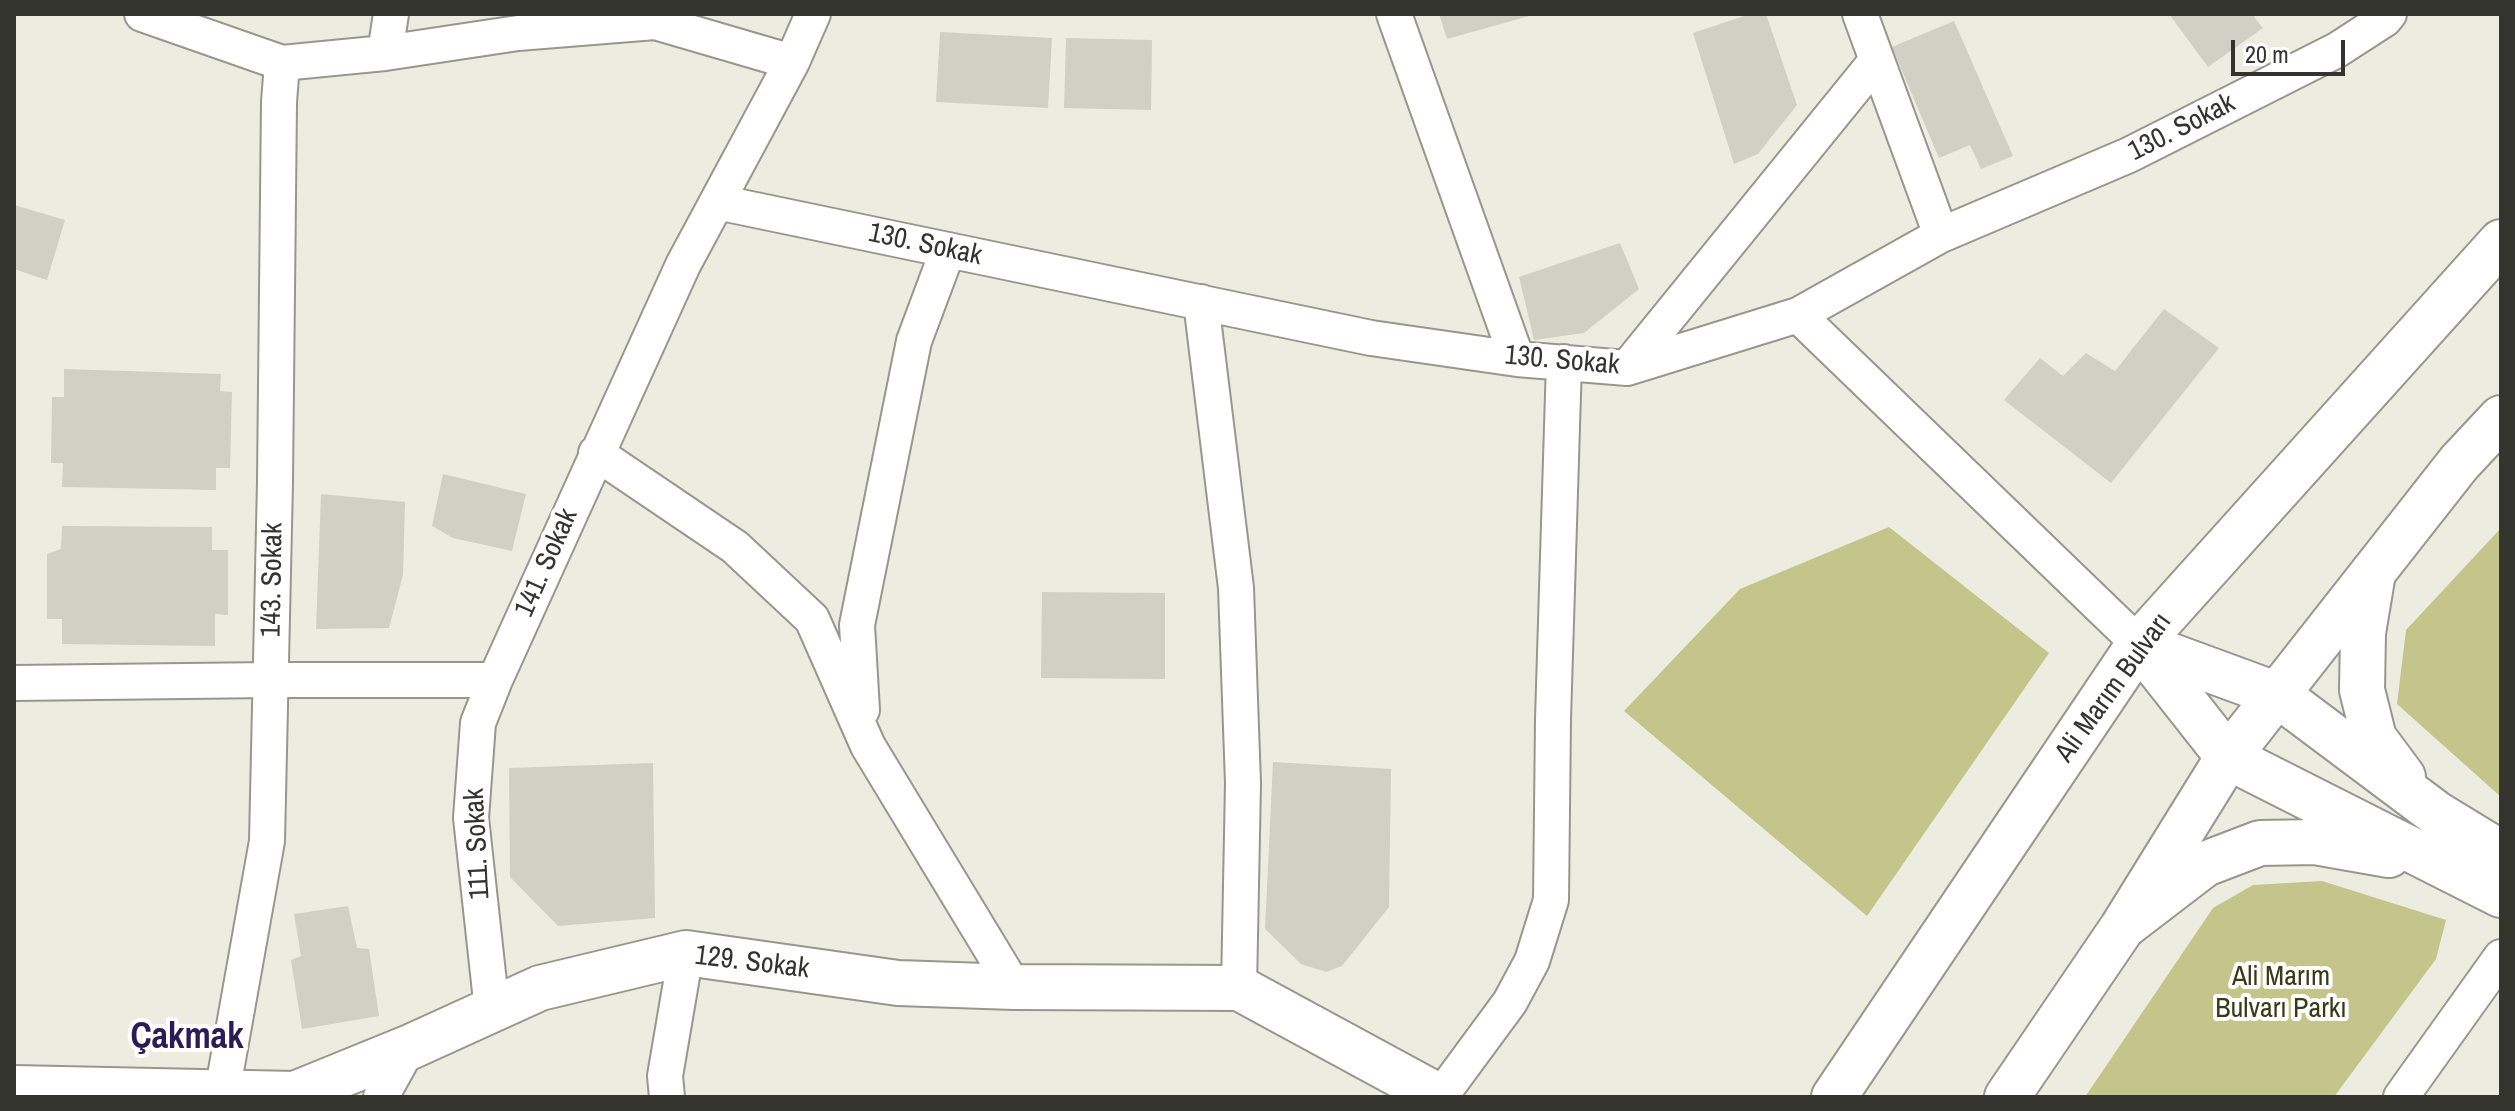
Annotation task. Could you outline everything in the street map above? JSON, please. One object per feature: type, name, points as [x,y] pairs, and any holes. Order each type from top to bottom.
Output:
[{"type":"street","points":[[142,14],[282,63],[385,53],[518,33],[655,22],[792,62]]},
{"type":"street","points":[[385,53],[391,14]]},
{"type":"street","name":"141. Sokak","points":[[495,680],[683,265],[792,62],[813,14]]},
{"type":"street","points":[[1394,14],[1517,359]]},
{"type":"street","points":[[1860,14],[1941,235]]},
{"type":"street","name":"130. Sokak","points":[[717,202],[1371,338],[1517,359],[1627,368],[1798,315],[1941,235],[2129,155],[2337,50],[2386,16]]},
{"type":"street","points":[[1627,368],[1877,60]]},
{"type":"street","name":"143. Sokak","points":[[222,1093],[267,841],[282,63]]},
{"type":"street","name":"Ali Marım Bulvarı","points":[[1834,1097],[2139,644],[2501,242]]},
{"type":"street","points":[[868,746],[859,688],[857,625],[914,341],[948,250]]},
{"type":"street","points":[[1201,302],[1236,588],[1243,783],[1239,988]]},
{"type":"street","points":[[1798,315],[2139,644],[2228,757],[2501,895]]},
{"type":"street","points":[[1440,1097],[1510,1002],[1532,961],[1551,900],[1564,362]]},
{"type":"street","points":[[2007,1097],[2122,928],[2228,757],[2459,463],[2501,418]]},
{"type":"street","points":[[596,453],[735,547],[812,619],[868,746],[1014,987]]},
{"type":"street","points":[[2373,573],[2363,633],[2362,690],[2374,738],[2398,772],[2437,814]]},
{"type":"street","points":[[2139,644],[2278,695],[2437,814],[2501,853]]},
{"type":"street","points":[[14,683],[495,680]]},
{"type":"street","name":"111. Sokak","points":[[492,1010],[471,818],[478,723],[495,680]]},
{"type":"street","points":[[2122,928],[2205,864],[2260,843],[2315,842],[2443,865]]},
{"type":"street","points":[[667,1097],[665,1076],[686,953]]},
{"type":"street","name":"129. Sokak","points":[[14,1088],[285,1096],[408,1048],[540,988],[686,953],[898,983],[1239,988],[1440,1097]]},
{"type":"street","points":[[2401,1097],[2501,957]]},
{"type":"street","points":[[381,1097],[408,1048]]},
{"type":"green space","points":[[1889,527],[2049,653],[1867,916],[1624,711],[1740,589]]},
{"type":"green space","points":[[2501,528],[2501,797],[2397,704],[2406,630]]},
{"type":"green space","name":"Ali Marım Bulvarı Parkı","points":[[2322,881],[2446,920],[2436,959],[2334,1097],[2085,1097],[2213,908],[2253,885]]},
{"type":"building","points":[[1439,14],[1533,14],[1533,15],[1447,39]]},
{"type":"building","points":[[1750,14],[1766,14],[1797,105],[1758,154],[1734,164],[1693,33]]},
{"type":"building","points":[[2169,14],[2252,14],[2263,28],[2208,67]]},
{"type":"building","points":[[1954,21],[2013,156],[1981,169],[1970,145],[1939,158],[1892,47]]},
{"type":"building","points":[[940,32],[1052,38],[1048,108],[936,102]]},
{"type":"building","points":[[1066,38],[1152,40],[1151,110],[1064,108]]},
{"type":"building","points":[[14,205],[65,220],[47,280],[14,269]]},
{"type":"building","points":[[1620,243],[1639,289],[1584,333],[1534,340],[1519,277]]},
{"type":"building","points":[[2164,309],[2219,348],[2111,483],[2004,400],[2040,358],[2063,376],[2086,353],[2115,371]]},
{"type":"building","points":[[64,369],[221,374],[220,391],[232,392],[230,468],[216,468],[216,490],[62,487],[63,463],[51,463],[52,397],[64,397]]},
{"type":"building","points":[[443,474],[526,494],[512,551],[453,538],[432,526]]},
{"type":"building","points":[[321,494],[405,502],[403,575],[389,628],[316,629]]},
{"type":"building","points":[[62,526],[212,527],[212,550],[228,550],[228,615],[215,614],[215,646],[62,644],[62,619],[47,619],[47,554],[61,549]]},
{"type":"building","points":[[1042,592],[1165,593],[1165,679],[1041,678]]},
{"type":"building","points":[[1273,762],[1391,769],[1389,907],[1342,966],[1326,972],[1301,964],[1265,929]]},
{"type":"building","points":[[653,763],[655,918],[558,926],[510,877],[509,768]]},
{"type":"building","points":[[348,906],[357,948],[369,949],[379,1016],[302,1029],[291,960],[301,956],[294,914]]},
{"type":"district","name":"Çakmak","points":[[187,1038]]}]
